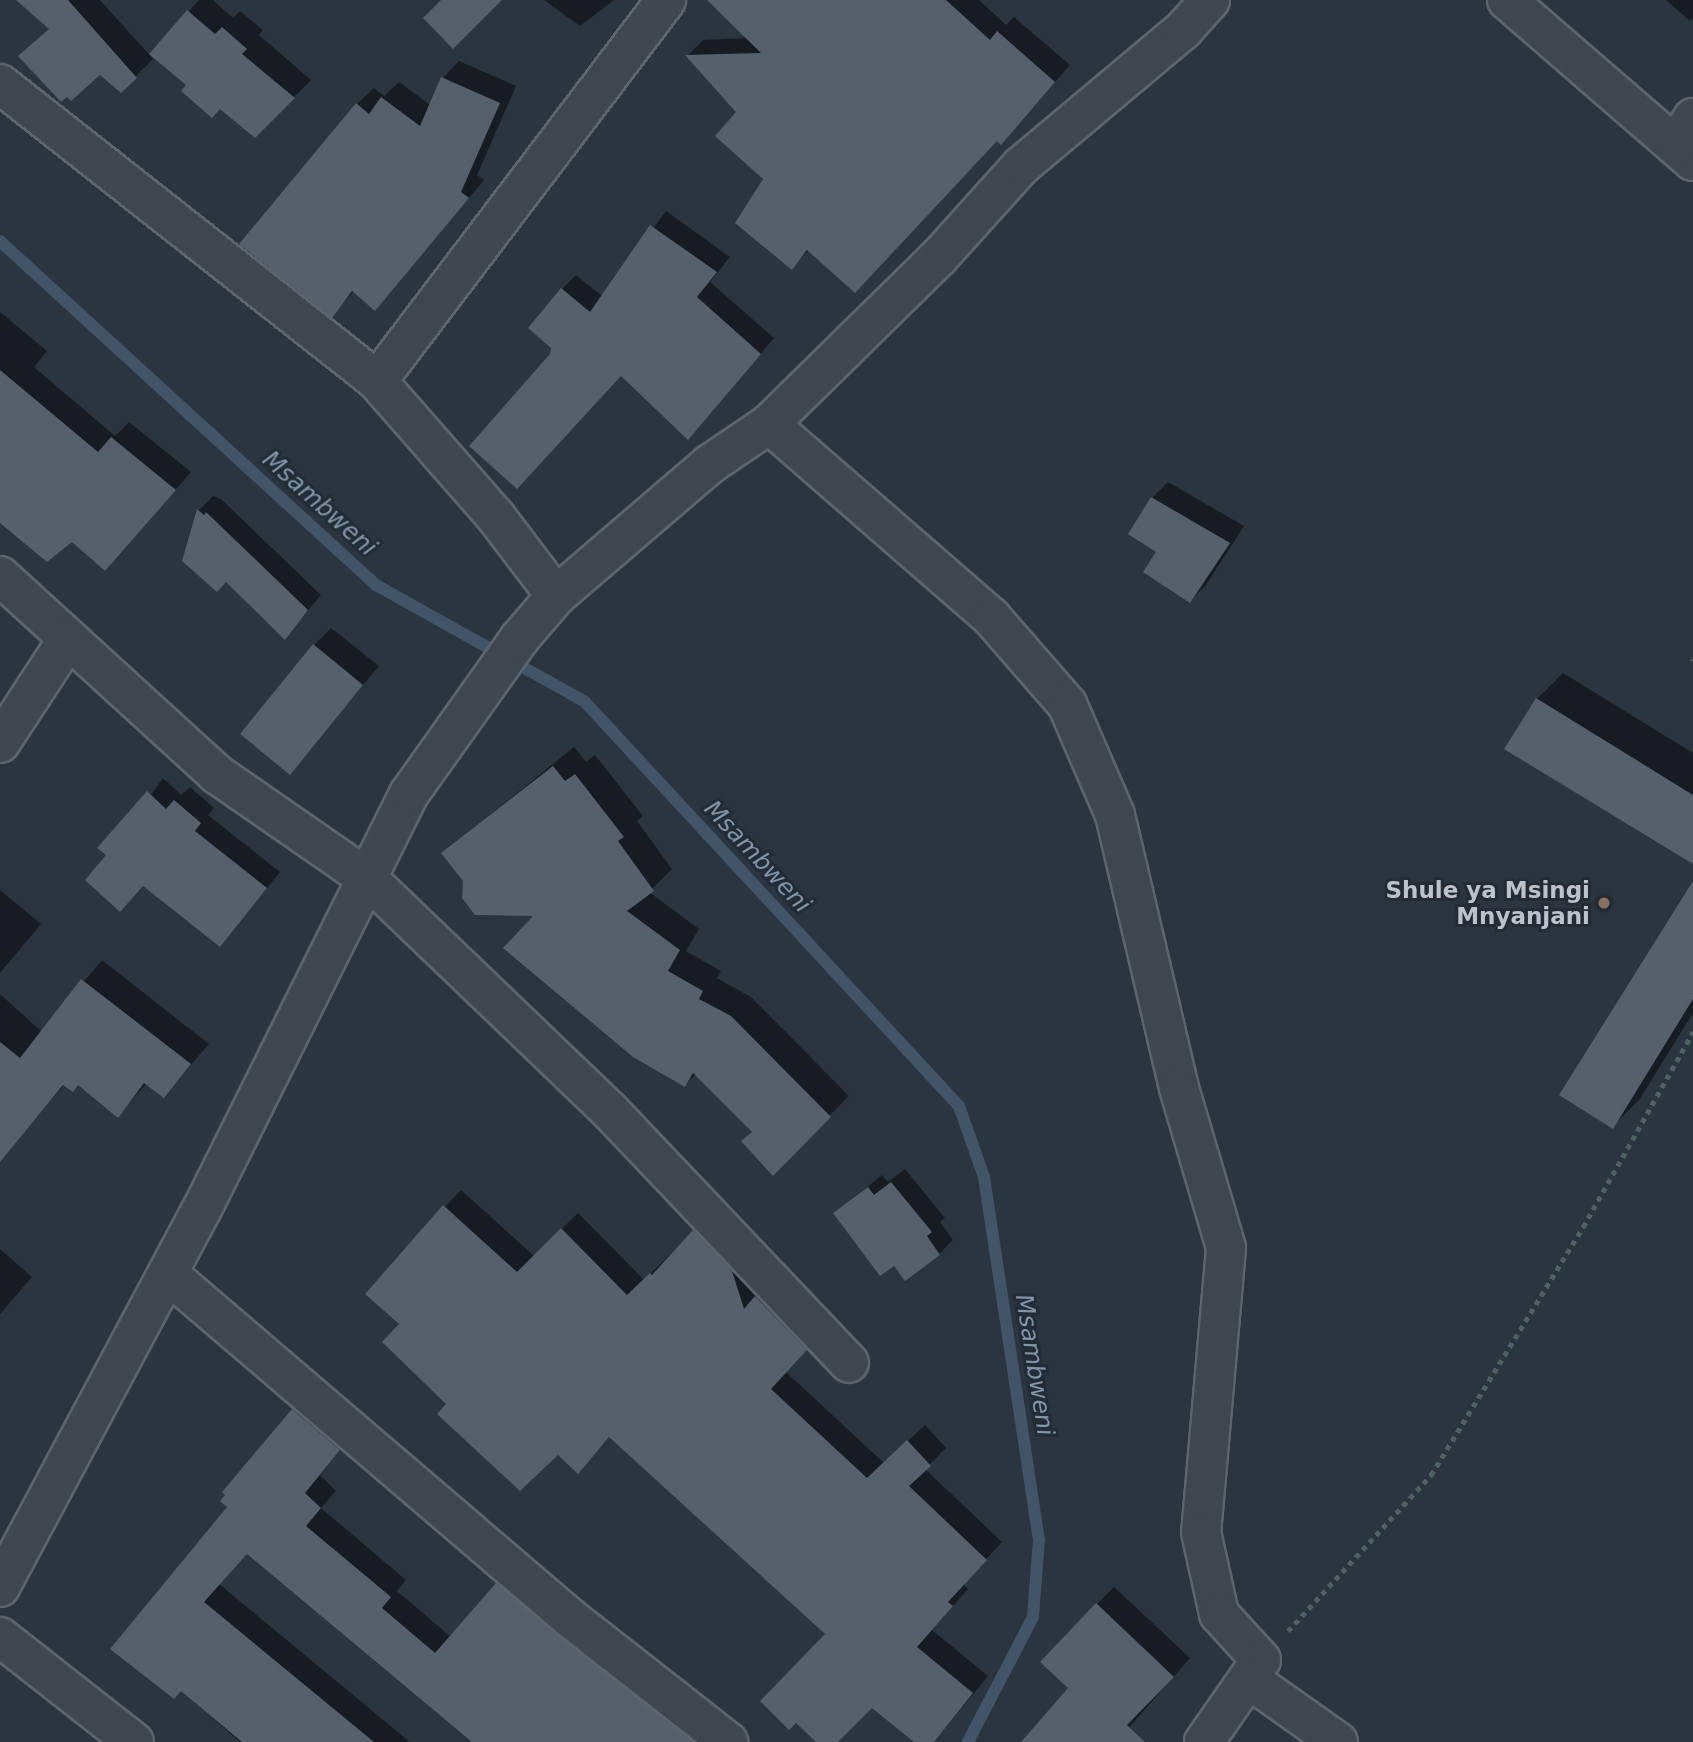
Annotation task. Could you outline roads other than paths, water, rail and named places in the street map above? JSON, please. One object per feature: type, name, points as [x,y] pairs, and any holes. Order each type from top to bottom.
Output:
[{"type":"street","points":[[377,381],[666,0]]},
{"type":"street","points":[[0,1587],[168,1274],[409,794],[519,639],[556,596],[710,464],[769,424],[939,257],[1021,166],[1174,38],[1210,0]]},
{"type":"street","points":[[1507,0],[1687,141]]},
{"type":"street","points":[[0,84],[377,381],[496,517],[556,596]]},
{"type":"street","points":[[769,424],[991,617],[1067,704],[1115,815],[1180,1088],[1226,1248],[1201,1532],[1219,1614],[1255,1669],[1338,1742]]},
{"type":"street","points":[[0,576],[218,775],[367,878],[610,1111],[849,1363]]},
{"type":"street","points":[[0,743],[68,639]]},
{"type":"street","points":[[168,1274],[570,1618],[728,1742]]},
{"type":"street","points":[[0,1637],[134,1742]]},
{"type":"street","points":[[1204,1742],[1255,1669]]},
{"type":"waterway","name":"Msambweni","points":[[0,241],[376,585],[585,702],[959,1106],[984,1177],[1039,1540],[1033,1617],[968,1742]]},
{"type":"place","name":"Shule ya Msingi Mnyanjani","points":[[1604,903]]}]
